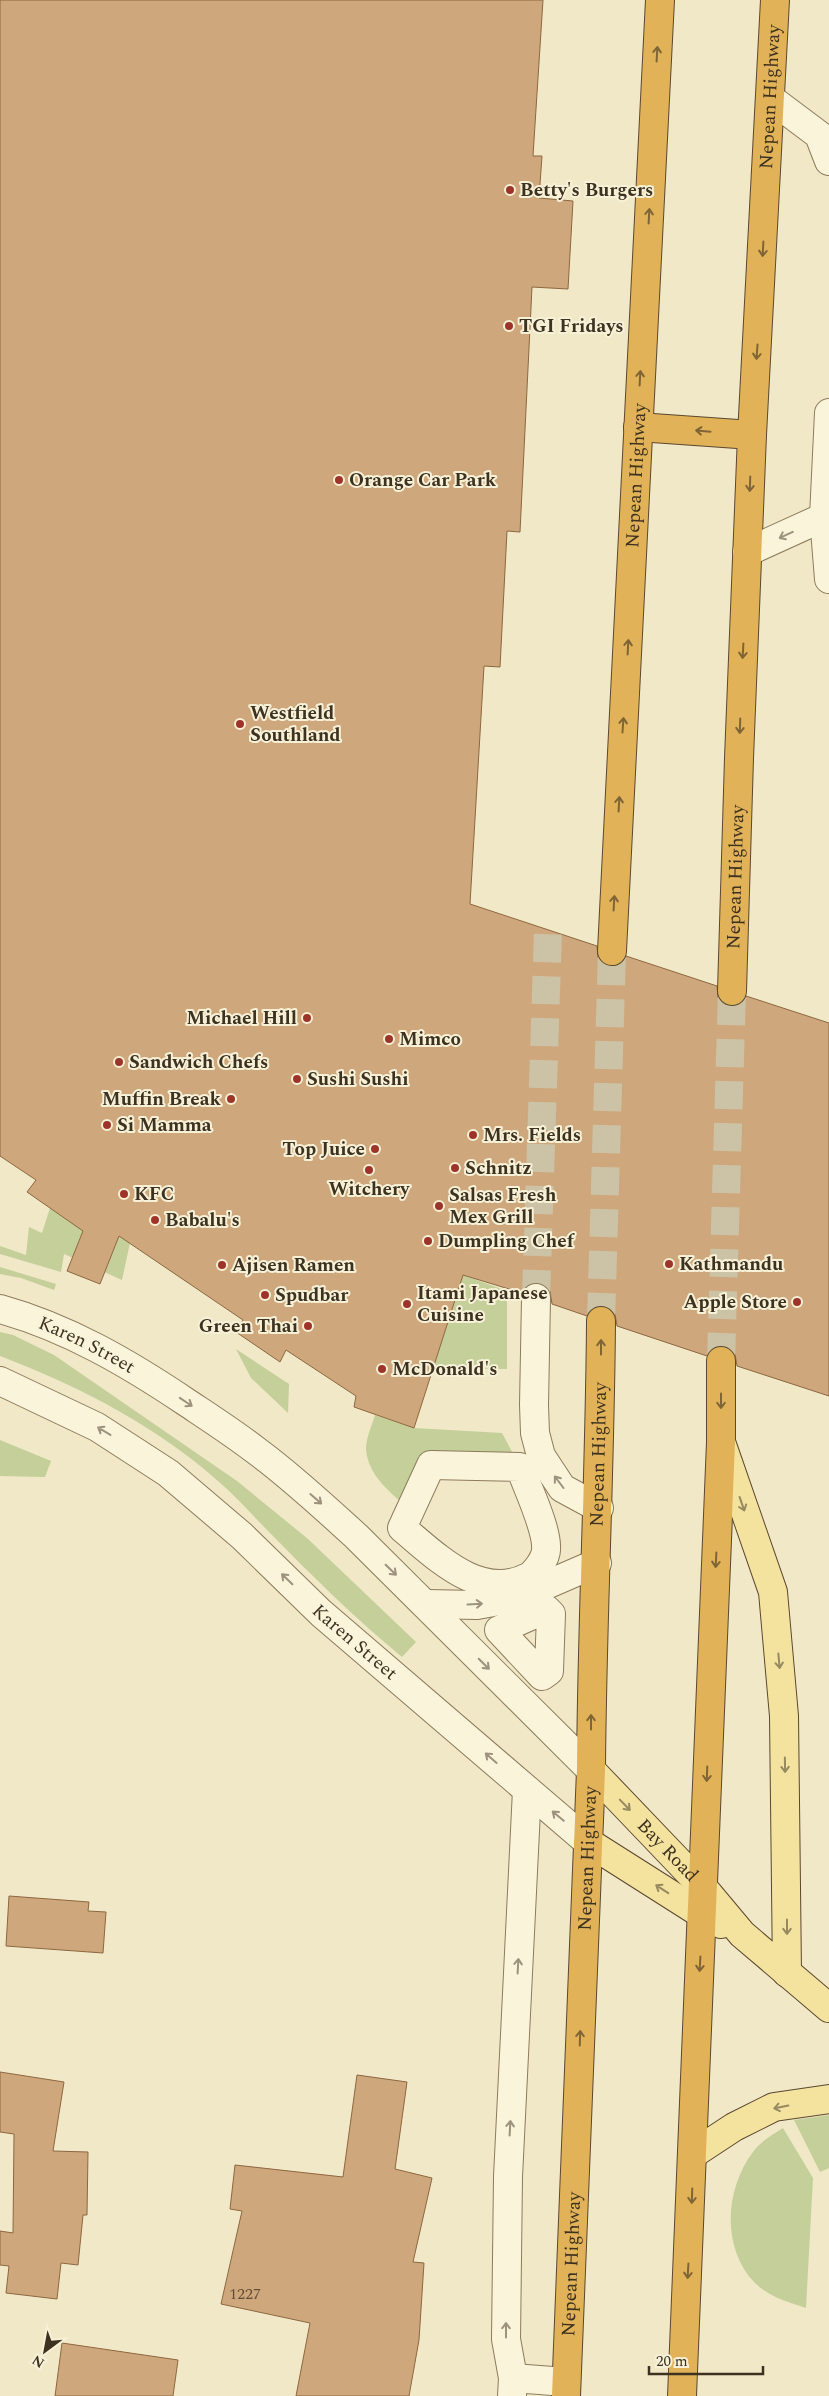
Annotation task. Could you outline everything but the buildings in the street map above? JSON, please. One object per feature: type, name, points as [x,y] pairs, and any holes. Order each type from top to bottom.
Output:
[{"type":"highway","name":"Nepean Highway","points":[[612,951],[660,0]]},
{"type":"highway","name":"Nepean Highway","points":[[732,991],[752,436],[775,0]]},
{"type":"highway","points":[[638,427],[752,436]]},
{"type":"highway","name":"Nepean Highway","points":[[566,2389],[591,1770],[591,1677],[599,1508],[601,1321]]},
{"type":"highway","points":[[682,2396],[703,1915],[702,1885],[721,1442],[722,1361]]},
{"type":"main road","points":[[721,1442],[773,1592],[784,1716],[787,1973]]},
{"type":"main road","name":"Bay Road","points":[[591,1770],[702,1885],[742,1934],[829,2008]]},
{"type":"main road","name":"Karen Street","points":[[588,1842],[703,1915]]},
{"type":"main road","name":"Bay Road","points":[[703,1915],[742,1934]]},
{"type":"main road","points":[[693,2154],[734,2127],[774,2107],[829,2099]]},
{"type":"street","points":[[771,99],[824,127],[829,160]]},
{"type":"street","points":[[829,413],[824,517],[829,579]]},
{"type":"street","points":[[747,552],[824,517]]},
{"type":"street","points":[[536,1298],[534,1405],[535,1433],[541,1456],[562,1488],[599,1508]]},
{"type":"street","name":"Karen Street","points":[[0,1309],[29,1317],[66,1332],[137,1371],[259,1452],[322,1505],[426,1604],[591,1770]]},
{"type":"street","name":"Karen Street","points":[[0,1381],[97,1426],[168,1473],[242,1536],[322,1613],[588,1842]]},
{"type":"street","points":[[431,1465],[520,1467],[546,1538],[546,1552],[531,1576],[518,1582],[478,1582],[462,1575],[402,1528],[431,1465]]},
{"type":"street","points":[[426,1604],[477,1605],[516,1598],[596,1563]]},
{"type":"street","points":[[527,1790],[508,2177],[506,2340],[512,2387],[566,2389]]},
{"type":"green space","points":[[50,1208],[78,1208],[130,1243],[122,1280],[64,1254],[61,1272],[0,1254],[0,1246],[26,1255],[29,1227],[42,1233]]},
{"type":"green space","points":[[0,1267],[56,1284],[54,1290],[21,1278],[0,1274]]},
{"type":"green space","points":[[463,1275],[507,1291],[507,1369],[433,1368]]},
{"type":"green space","points":[[0,1332],[13,1335],[54,1355],[237,1481],[308,1539],[416,1642],[402,1657],[334,1597],[233,1494],[202,1467],[148,1429],[91,1396],[61,1381],[0,1356]]},
{"type":"green space","points":[[236,1349],[289,1384],[288,1413],[251,1378]]},
{"type":"green space","points":[[375,1415],[414,1428],[502,1433],[520,1467],[431,1465],[410,1510],[382,1483],[371,1468],[366,1449]]},
{"type":"green space","points":[[0,1440],[51,1461],[45,1477],[0,1476]]},
{"type":"green space","points":[[829,2115],[829,2168],[820,2172],[794,2120]]},
{"type":"green space","points":[[783,2128],[813,2178],[806,2308],[786,2301],[760,2288],[744,2269],[736,2253],[732,2236],[732,2200],[744,2167],[753,2152],[767,2138]]},
{"type":"tunnel","points":[[536,1298],[548,931]]},
{"type":"tunnel","points":[[601,1321],[612,951]]},
{"type":"tunnel","points":[[721,1361],[732,991]]},
{"type":"place","name":"Betty's Burgers","points":[[510,190]]},
{"type":"place","name":"TGI Fridays","points":[[509,326]]},
{"type":"place","name":"Orange Car Park","points":[[339,480]]},
{"type":"place","name":"Westfield Southland","points":[[240,724]]},
{"type":"place","name":"Michael Hill","points":[[307,1018]]},
{"type":"place","name":"Mimco","points":[[389,1039]]},
{"type":"place","name":"Sandwich Chefs","points":[[119,1062]]},
{"type":"place","name":"Sushi Sushi","points":[[297,1079]]},
{"type":"place","name":"Muffin Break","points":[[231,1099]]},
{"type":"place","name":"Si Mamma","points":[[107,1125]]},
{"type":"place","name":"Mrs. Fields","points":[[473,1135]]},
{"type":"place","name":"Top Juice","points":[[375,1149]]},
{"type":"place","name":"Schnitz","points":[[455,1168]]},
{"type":"place","name":"Witchery","points":[[369,1170]]},
{"type":"place","name":"KFC","points":[[124,1194]]},
{"type":"place","name":"Salsas Fresh Mex Grill","points":[[439,1206]]},
{"type":"place","name":"Babalu's","points":[[155,1220]]},
{"type":"place","name":"Dumpling Chef","points":[[428,1241]]},
{"type":"place","name":"Kathmandu","points":[[669,1264]]},
{"type":"place","name":"Ajisen Ramen","points":[[222,1265]]},
{"type":"place","name":"Spudbar","points":[[265,1295]]},
{"type":"place","name":"Apple Store","points":[[797,1302]]},
{"type":"place","name":"Itami Japanese Cuisine","points":[[407,1304]]},
{"type":"place","name":"Green Thai","points":[[308,1326]]},
{"type":"place","name":"McDonald's","points":[[382,1369]]}]
